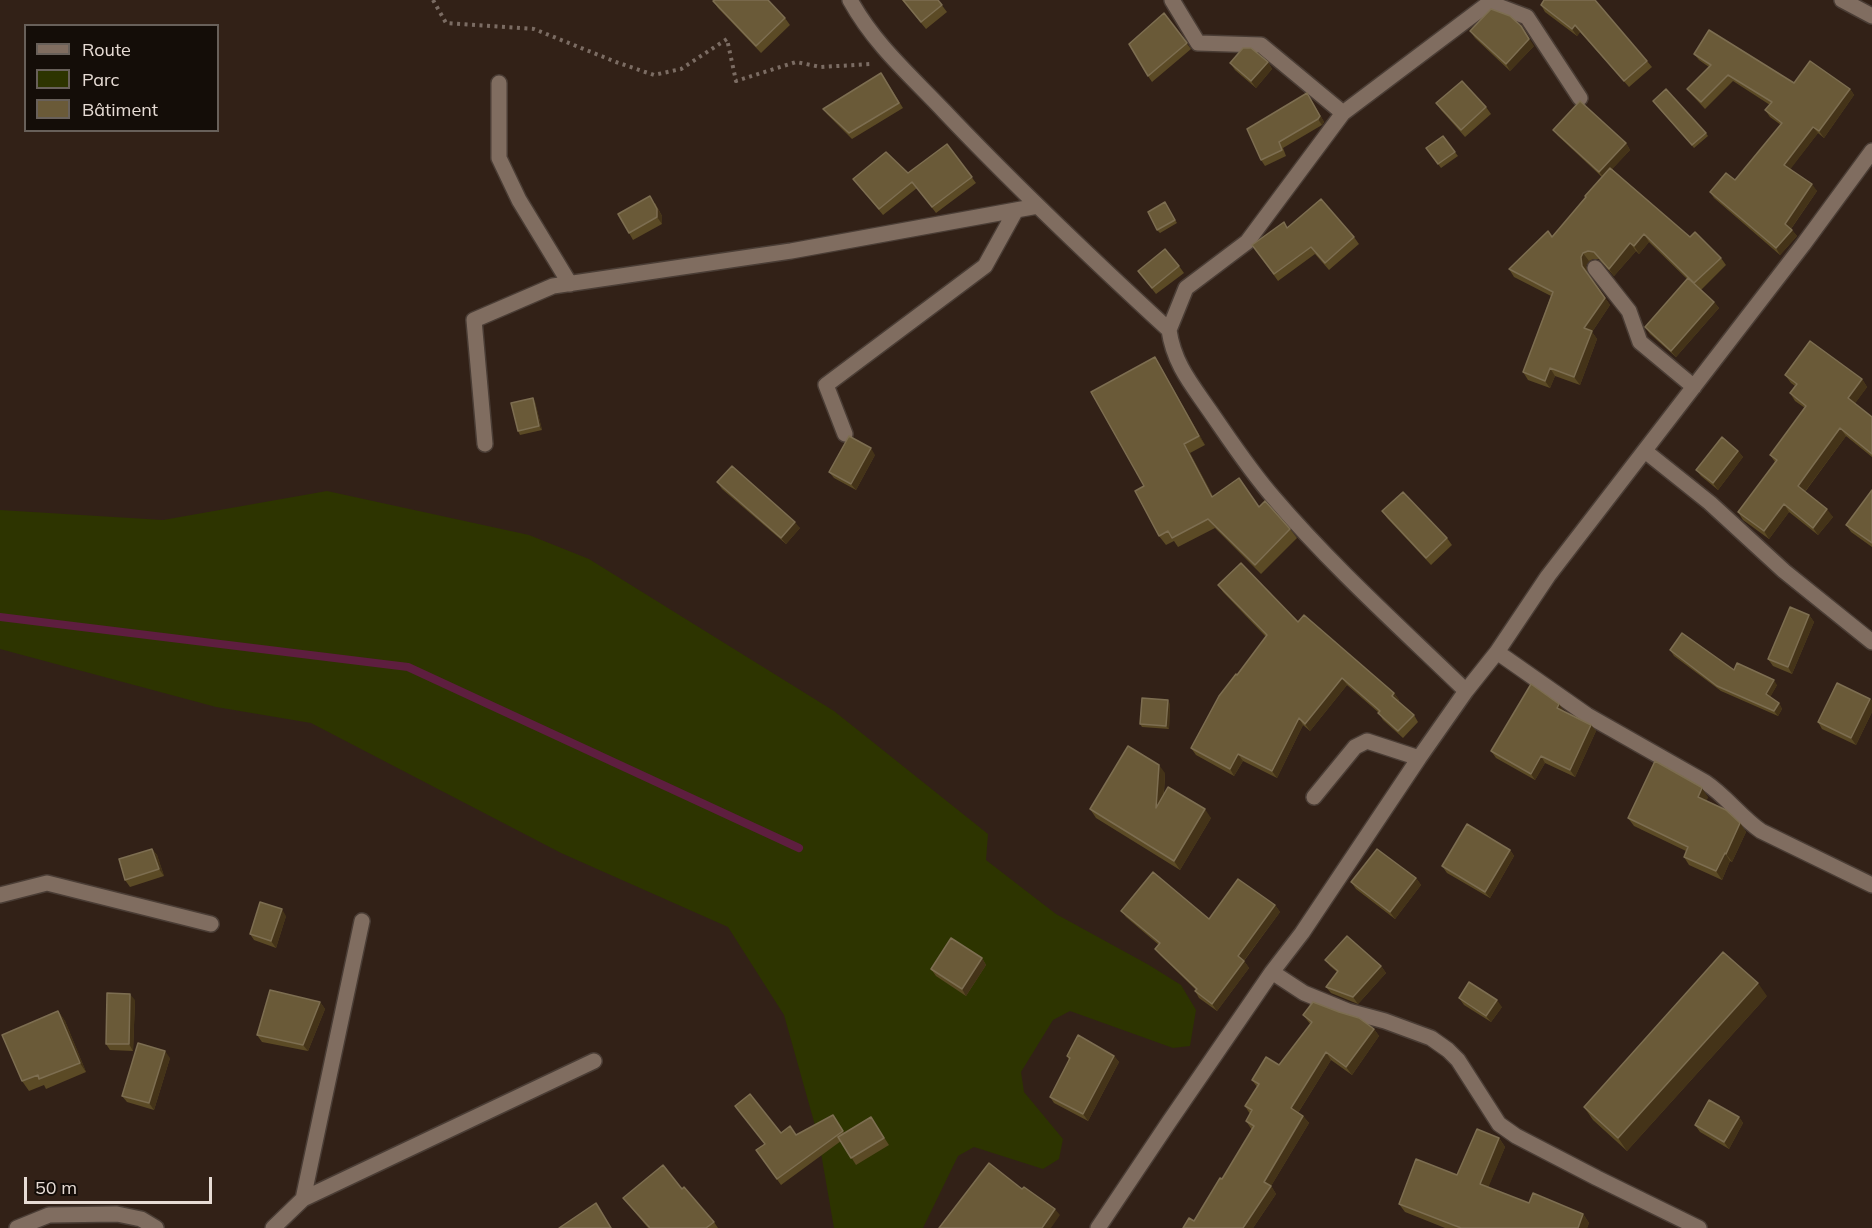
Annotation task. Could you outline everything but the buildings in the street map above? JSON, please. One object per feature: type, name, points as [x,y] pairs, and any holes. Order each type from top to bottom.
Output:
[{"type":"street","points":[[850,0],[862,21],[896,64],[997,167],[1169,330]]},
{"type":"street","points":[[1172,0],[1198,43],[1261,45],[1343,113]]},
{"type":"street","points":[[1842,0],[1872,16]]},
{"type":"street","points":[[1466,691],[1331,561],[1273,498],[1243,460],[1180,368],[1171,347],[1169,330],[1186,288],[1246,242],[1343,113],[1492,2],[1527,17],[1580,98]]},
{"type":"street","points":[[499,83],[499,158],[519,200],[570,284]]},
{"type":"street","points":[[1098,1228],[1168,1122],[1272,972],[1302,933],[1419,758],[1466,691],[1497,652],[1548,576],[1803,245],[1872,151]]},
{"type":"street","points":[[486,444],[474,320],[553,286],[791,252],[1038,206]]},
{"type":"street","points":[[845,434],[826,385],[986,266],[1016,210]]},
{"type":"street","points":[[1595,268],[1629,311],[1640,342],[1694,387]]},
{"type":"street","points":[[1645,451],[1710,503],[1800,584],[1872,642]]},
{"type":"street","points":[[1497,652],[1587,715],[1705,782],[1761,831],[1872,885]]},
{"type":"street","points":[[1314,797],[1360,743],[1367,741],[1419,758]]},
{"type":"street","points":[[0,895],[47,883],[211,924]]},
{"type":"street","points":[[303,1199],[362,921]]},
{"type":"street","points":[[1272,972],[1304,993],[1348,1011],[1386,1021],[1431,1038],[1458,1060],[1499,1125],[1597,1179],[1699,1228]]},
{"type":"street","points":[[273,1228],[303,1199],[594,1061]]},
{"type":"street","points":[[17,1228],[49,1215],[117,1214],[141,1219],[156,1228]]},
{"type":"path","points":[[433,0],[446,23],[534,29],[654,75],[681,69],[727,39],[736,81],[796,62],[821,67],[849,64],[896,64]]},
{"type":"green space","points":[[327,491],[529,535],[589,559],[834,711],[988,834],[986,860],[1056,914],[1181,985],[1196,1010],[1190,1046],[1173,1048],[1070,1011],[1053,1020],[1021,1072],[1024,1092],[1063,1139],[1059,1159],[1043,1169],[974,1147],[958,1156],[923,1228],[834,1228],[818,1136],[784,1015],[728,927],[561,853],[311,723],[216,707],[0,649],[0,510],[163,520]]},
{"type":"waterway","points":[[0,617],[408,667],[799,848]]}]
